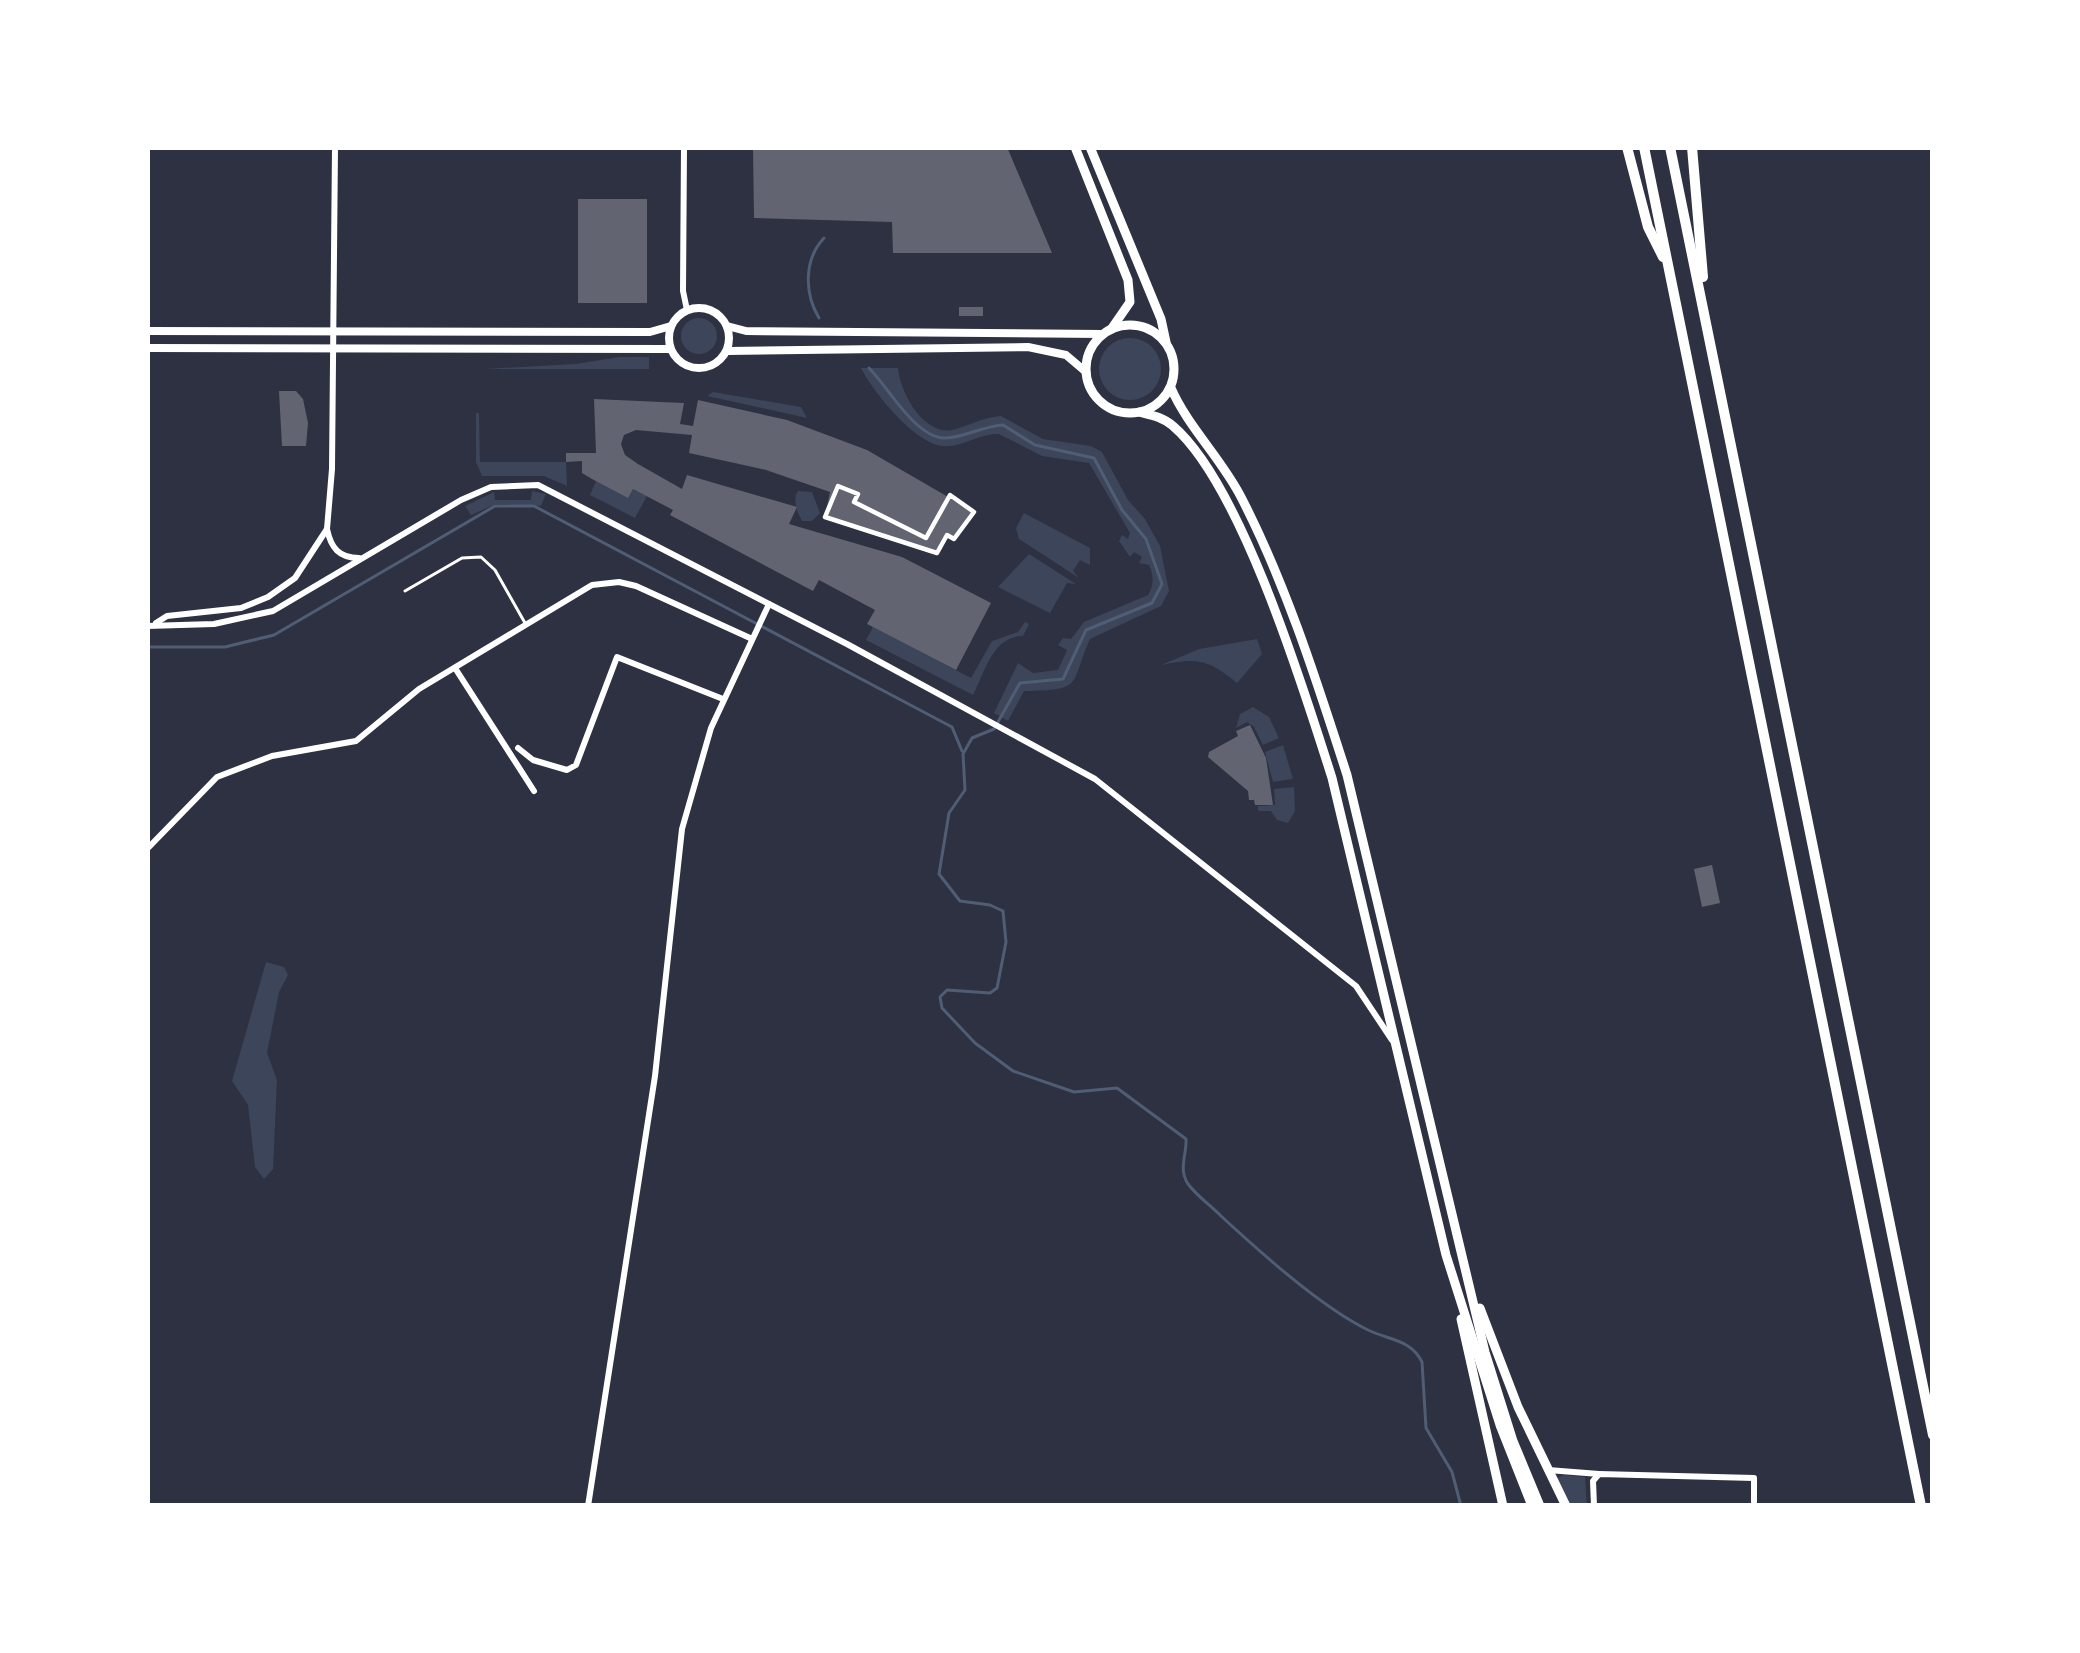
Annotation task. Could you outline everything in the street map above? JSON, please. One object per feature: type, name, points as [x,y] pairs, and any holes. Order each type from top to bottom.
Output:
[{"type":"highway","points":[[1628,147],[1648,226],[1670,270]]},
{"type":"highway","points":[[1644,147],[1918,1506]]},
{"type":"highway","points":[[1670,147],[1933,1435]]},
{"type":"highway","points":[[1692,147],[1702,298]]},
{"type":"highway","points":[[1922,1382],[1933,1418]]},
{"type":"main road","points":[[1075,147],[1129,280],[1130,302],[1093,345],[1086,372],[1089,384],[1103,404],[1114,410],[1139,412],[1172,424],[1198,454],[1246,542],[1299,679],[1332,778],[1503,1506]]},
{"type":"main road","points":[[1090,147],[1161,320],[1174,362],[1171,388],[1242,498],[1328,715],[1347,775],[1484,1352],[1536,1506]]},
{"type":"main road","points":[[1107,332],[1141,326],[1166,342]]},
{"type":"main road","points":[[1139,412],[1152,408],[1171,388]]},
{"type":"main road","points":[[1460,1250],[1492,1343],[1566,1506]]},
{"type":"main road","points":[[1446,1255],[1500,1425],[1536,1506]]},
{"type":"street","points":[[150,626],[167,616],[241,608],[268,596],[295,578],[327,529],[332,505],[335,147]]},
{"type":"street","points":[[683,147],[687,310]]},
{"type":"street","points":[[147,331],[650,332],[670,326],[687,310],[704,308],[714,311],[727,326],[746,331],[1107,332]]},
{"type":"street","points":[[670,326],[670,349],[684,364],[697,368],[718,362],[727,351],[727,326]]},
{"type":"street","points":[[727,351],[1028,347],[1066,355],[1086,372]]},
{"type":"street","points":[[147,348],[670,349]]},
{"type":"street","points":[[150,626],[214,624],[273,611],[491,487],[538,485],[1095,779],[1363,993],[1393,1041]]},
{"type":"street","points":[[838,486],[858,494],[854,502],[926,538],[950,495],[974,512],[954,539],[947,535],[937,553],[825,517],[838,486]]},
{"type":"street","points":[[327,529],[338,553],[360,558]]},
{"type":"street","points":[[147,849],[217,777],[272,756],[356,741],[419,689],[592,585],[619,582],[752,635]]},
{"type":"street","points":[[588,1506],[656,1076],[682,829],[694,777],[723,700],[769,604]]},
{"type":"street","points":[[518,748],[533,760],[567,770],[576,765],[616,657],[723,700]]},
{"type":"street","points":[[455,667],[534,791]]},
{"type":"street","points":[[1546,1470],[1754,1478],[1754,1502]]},
{"type":"street","points":[[1594,1506],[1593,1481],[1599,1474]]},
{"type":"lane","points":[[405,591],[462,558],[481,556],[526,624]]},
{"type":"shaded area","points":[[699,318],[712,323],[717,336],[712,349],[699,354],[686,349],[681,336],[686,323]]},
{"type":"shaded area","points":[[1130,338],[1152,347],[1161,369],[1152,391],[1130,400],[1108,391],[1099,369],[1108,347]]},
{"type":"shaded area","points":[[649,357],[649,369],[483,369],[575,364]]},
{"type":"shaded area","points":[[861,368],[898,368],[915,410],[941,430],[1001,416],[1043,439],[1102,452],[1160,546],[1169,591],[1161,606],[1090,639],[1076,676],[1066,686],[1024,691],[1008,721],[994,713],[1018,663],[1033,673],[1058,670],[1067,650],[1058,645],[1063,638],[1071,639],[1084,622],[1148,595],[1151,569],[1139,563],[1142,557],[1134,552],[1130,557],[1119,541],[1122,535],[1128,539],[1130,533],[1089,463],[1042,456],[999,434],[950,446],[932,443],[896,415]]},
{"type":"shaded area","points":[[713,392],[801,407],[807,418],[707,396]]},
{"type":"shaded area","points":[[476,413],[480,462],[566,462],[567,486],[544,476],[482,476],[476,462]]},
{"type":"shaded area","points":[[596,481],[628,497],[633,489],[647,496],[635,518],[590,495]]},
{"type":"shaded area","points":[[532,491],[546,494],[541,506],[496,504],[471,515],[465,506],[494,492],[495,500],[531,500]]},
{"type":"shaded area","points":[[798,491],[812,492],[820,513],[812,521],[800,517],[795,502]]},
{"type":"shaded area","points":[[1024,513],[1090,548],[1090,565],[1080,560],[1073,571],[1079,578],[1019,539],[1016,528]]},
{"type":"shaded area","points":[[1029,554],[1076,584],[1067,583],[1050,613],[998,587]]},
{"type":"shaded area","points":[[1025,622],[1029,624],[1023,636],[1004,642],[991,656],[973,695],[866,640],[873,627],[971,678],[992,641],[1018,632]]},
{"type":"shaded area","points":[[1257,639],[1262,654],[1237,683],[1201,662],[1161,665],[1199,649]]},
{"type":"shaded area","points":[[1253,707],[1269,717],[1279,738],[1263,745],[1247,722],[1236,728],[1240,714]]},
{"type":"shaded area","points":[[1283,745],[1293,779],[1273,782],[1265,752]]},
{"type":"shaded area","points":[[1294,787],[1295,811],[1288,823],[1277,820],[1271,811],[1258,811],[1258,806],[1275,805],[1274,789]]},
{"type":"shaded area","points":[[266,962],[284,967],[288,975],[279,992],[267,1053],[277,1080],[273,1169],[264,1179],[255,1167],[248,1105],[232,1081]]},
{"type":"shaded area","points":[[1585,1477],[1587,1506],[1569,1506],[1555,1479]]},
{"type":"building","points":[[753,147],[1007,147],[1052,253],[893,253],[892,222],[754,218]]},
{"type":"building","points":[[578,199],[647,199],[647,303],[578,303]]},
{"type":"building","points":[[959,307],[983,307],[983,316],[959,316]]},
{"type":"building","points":[[279,391],[296,391],[303,399],[306,446],[282,446]]},
{"type":"building","points":[[594,399],[684,403],[680,424],[693,426],[698,400],[787,420],[867,450],[974,512],[954,539],[947,535],[937,553],[825,517],[830,492],[766,470],[689,453],[692,435],[636,430],[624,435],[621,444],[625,455],[682,489],[687,475],[797,507],[789,524],[902,557],[991,603],[956,670],[867,624],[875,610],[819,580],[813,591],[670,515],[673,510],[633,489],[628,498],[592,479],[582,473],[582,461],[566,462],[566,453],[596,453]]},
{"type":"building","points":[[1250,725],[1266,758],[1273,805],[1255,805],[1248,791],[1208,757],[1238,736],[1236,731]]},
{"type":"building","points":[[1712,865],[1720,903],[1702,907],[1694,869]]},
{"type":"waterway","points":[[819,318],[808,276],[824,238]]},
{"type":"waterway","points":[[869,368],[914,422],[935,436],[953,437],[1003,425],[1035,445],[1094,458],[1122,510],[1146,539],[1162,584],[1152,603],[1086,630],[1063,679],[1020,683],[994,729],[972,738],[963,754],[965,790],[949,813],[939,874],[960,901],[1003,911],[1006,942],[997,988],[990,993],[947,990],[940,997],[942,1008],[975,1043],[1013,1071],[1074,1092],[1117,1088],[1186,1139],[1183,1167],[1188,1184],[1254,1246],[1331,1308],[1412,1349],[1422,1362],[1426,1428],[1452,1472],[1461,1506]]},
{"type":"waterway","points":[[147,647],[225,647],[274,635],[495,506],[534,506],[952,727],[962,751]]}]
